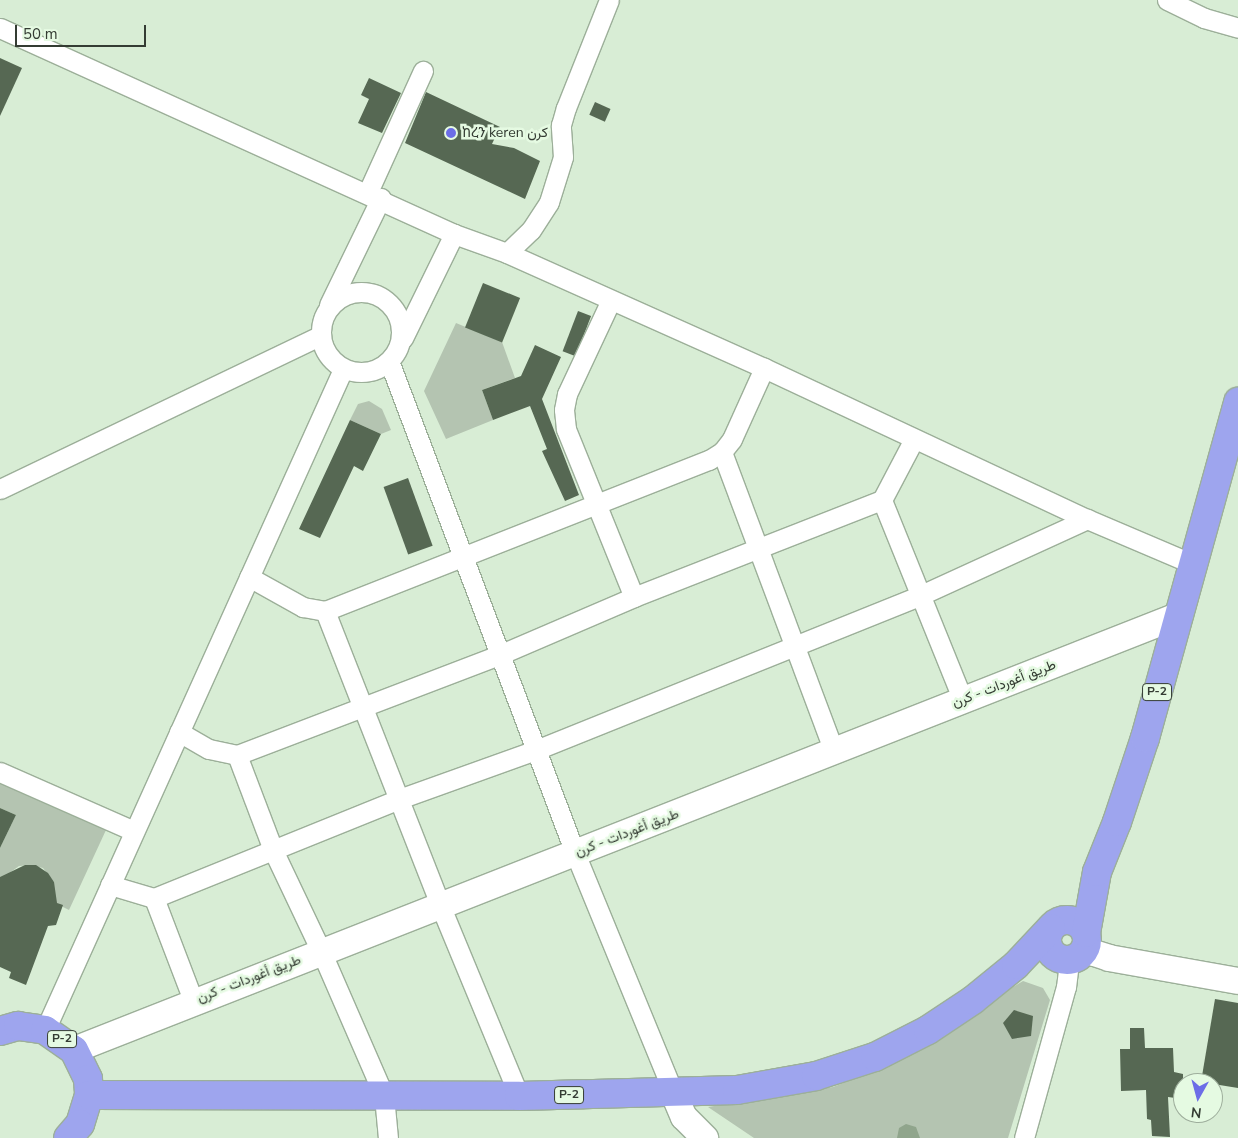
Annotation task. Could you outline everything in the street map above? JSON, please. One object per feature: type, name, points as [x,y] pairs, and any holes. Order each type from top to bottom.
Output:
[{"type":"highway","name":"P-2","points":[[1076,950],[1097,872],[1126,794],[1180,615],[1206,510],[1236,409]]},
{"type":"highway","name":"P-2","points":[[89,1095],[518,1096],[674,1094],[737,1090],[816,1076],[875,1057],[928,1030],[973,1000],[1016,965],[1053,926],[1097,872]]},
{"type":"highway","points":[[1016,965],[1076,950],[1073,921],[1053,926]]},
{"type":"highway","name":"P-2","points":[[0,1031],[18,1026],[45,1030],[74,1050],[88,1079],[89,1095],[80,1124],[68,1138]]},
{"type":"street","points":[[507,253],[531,230],[550,202],[563,157],[561,125],[609,0]]},
{"type":"street","points":[[1172,2],[1204,18],[1238,28]]},
{"type":"street","points":[[0,28],[374,195],[454,234],[507,253],[764,368],[1088,519],[1193,564]]},
{"type":"street","points":[[423,71],[326,312],[320,336],[332,360],[343,369],[367,372],[389,361],[400,344],[454,234]]},
{"type":"street","points":[[326,312],[345,294],[371,292],[393,307],[402,331],[400,344]]},
{"type":"street","points":[[611,300],[567,394],[564,410],[566,429],[634,597]]},
{"type":"street","points":[[1,487],[320,336]]},
{"type":"street","points":[[389,361],[575,853],[684,1117],[705,1138]]},
{"type":"street","points":[[249,577],[302,607],[325,611],[596,505],[722,452],[732,439],[764,368]]},
{"type":"street","points":[[45,1030],[343,369]]},
{"type":"street","points":[[179,732],[209,748],[237,754],[362,704],[499,655],[634,597],[882,500],[914,439]]},
{"type":"street","points":[[722,452],[760,548],[834,752]]},
{"type":"street","points":[[882,500],[919,596],[963,700]]},
{"type":"street","points":[[110,885],[154,898],[399,799],[536,750],[919,596],[1088,519]]},
{"type":"street","points":[[325,611],[518,1096]]},
{"type":"street","name":"طريق أغوردات - كرن","points":[[74,1050],[193,1000],[834,752],[1180,615]]},
{"type":"street","points":[[237,754],[273,850],[321,951],[384,1096],[388,1138]]},
{"type":"street","points":[[0,772],[134,831]]},
{"type":"street","points":[[154,898],[193,1000]]},
{"type":"street","points":[[1024,1138],[1076,950],[1109,958],[1238,981]]},
{"type":"shaded area","points":[[456,323],[502,342],[515,378],[482,390],[493,420],[446,439],[424,391]]},
{"type":"shaded area","points":[[369,401],[382,409],[391,430],[381,434],[350,420],[358,404]]},
{"type":"shaded area","points":[[0,782],[106,830],[69,910],[53,902],[54,882],[43,868],[31,865],[19,866],[0,880],[0,848],[16,815],[0,808]]},
{"type":"shaded area","points":[[1023,981],[1043,988],[1050,1000],[1008,1138],[754,1138],[708,1107],[833,1087],[882,1068]]},
{"type":"shaded area","points":[[906,1124],[916,1127],[920,1138],[897,1138],[899,1128]]},
{"type":"building","points":[[0,58],[22,68],[0,116]]},
{"type":"building","points":[[369,78],[401,93],[382,133],[358,123],[369,99],[361,95]]},
{"type":"building","name":"ከረን keren كرن","points":[[426,92],[500,127],[492,144],[514,148],[540,161],[525,199],[405,143]]},
{"type":"building","points":[[595,102],[611,109],[605,122],[589,115]]},
{"type":"building","points":[[483,283],[520,298],[502,342],[465,328]]},
{"type":"building","points":[[578,311],[591,316],[576,356],[563,351]]},
{"type":"building","points":[[535,345],[561,357],[542,399],[579,495],[565,501],[542,451],[547,449],[530,406],[493,420],[482,390],[521,376]]},
{"type":"building","points":[[350,420],[381,434],[363,471],[354,466],[320,538],[299,529]]},
{"type":"building","points":[[408,478],[433,546],[408,555],[384,487]]},
{"type":"building","points":[[0,808],[16,815],[0,848]]},
{"type":"building","points":[[25,865],[36,865],[48,873],[54,882],[57,903],[63,905],[56,925],[48,926],[26,985],[9,978],[11,972],[0,967],[0,877]]},
{"type":"building","points":[[1215,999],[1238,1003],[1238,1088],[1223,1086],[1223,1073],[1203,1073]]},
{"type":"building","points":[[1014,1010],[1033,1016],[1031,1036],[1012,1039],[1003,1023]]},
{"type":"building","points":[[1130,1028],[1144,1028],[1145,1048],[1173,1048],[1174,1072],[1178,1073],[1173,1073],[1173,1098],[1168,1097],[1170,1137],[1152,1136],[1151,1120],[1147,1119],[1146,1090],[1121,1091],[1120,1049],[1130,1049]]},
{"type":"place","name":"ከረን keren كرن","points":[[451,133]]}]
